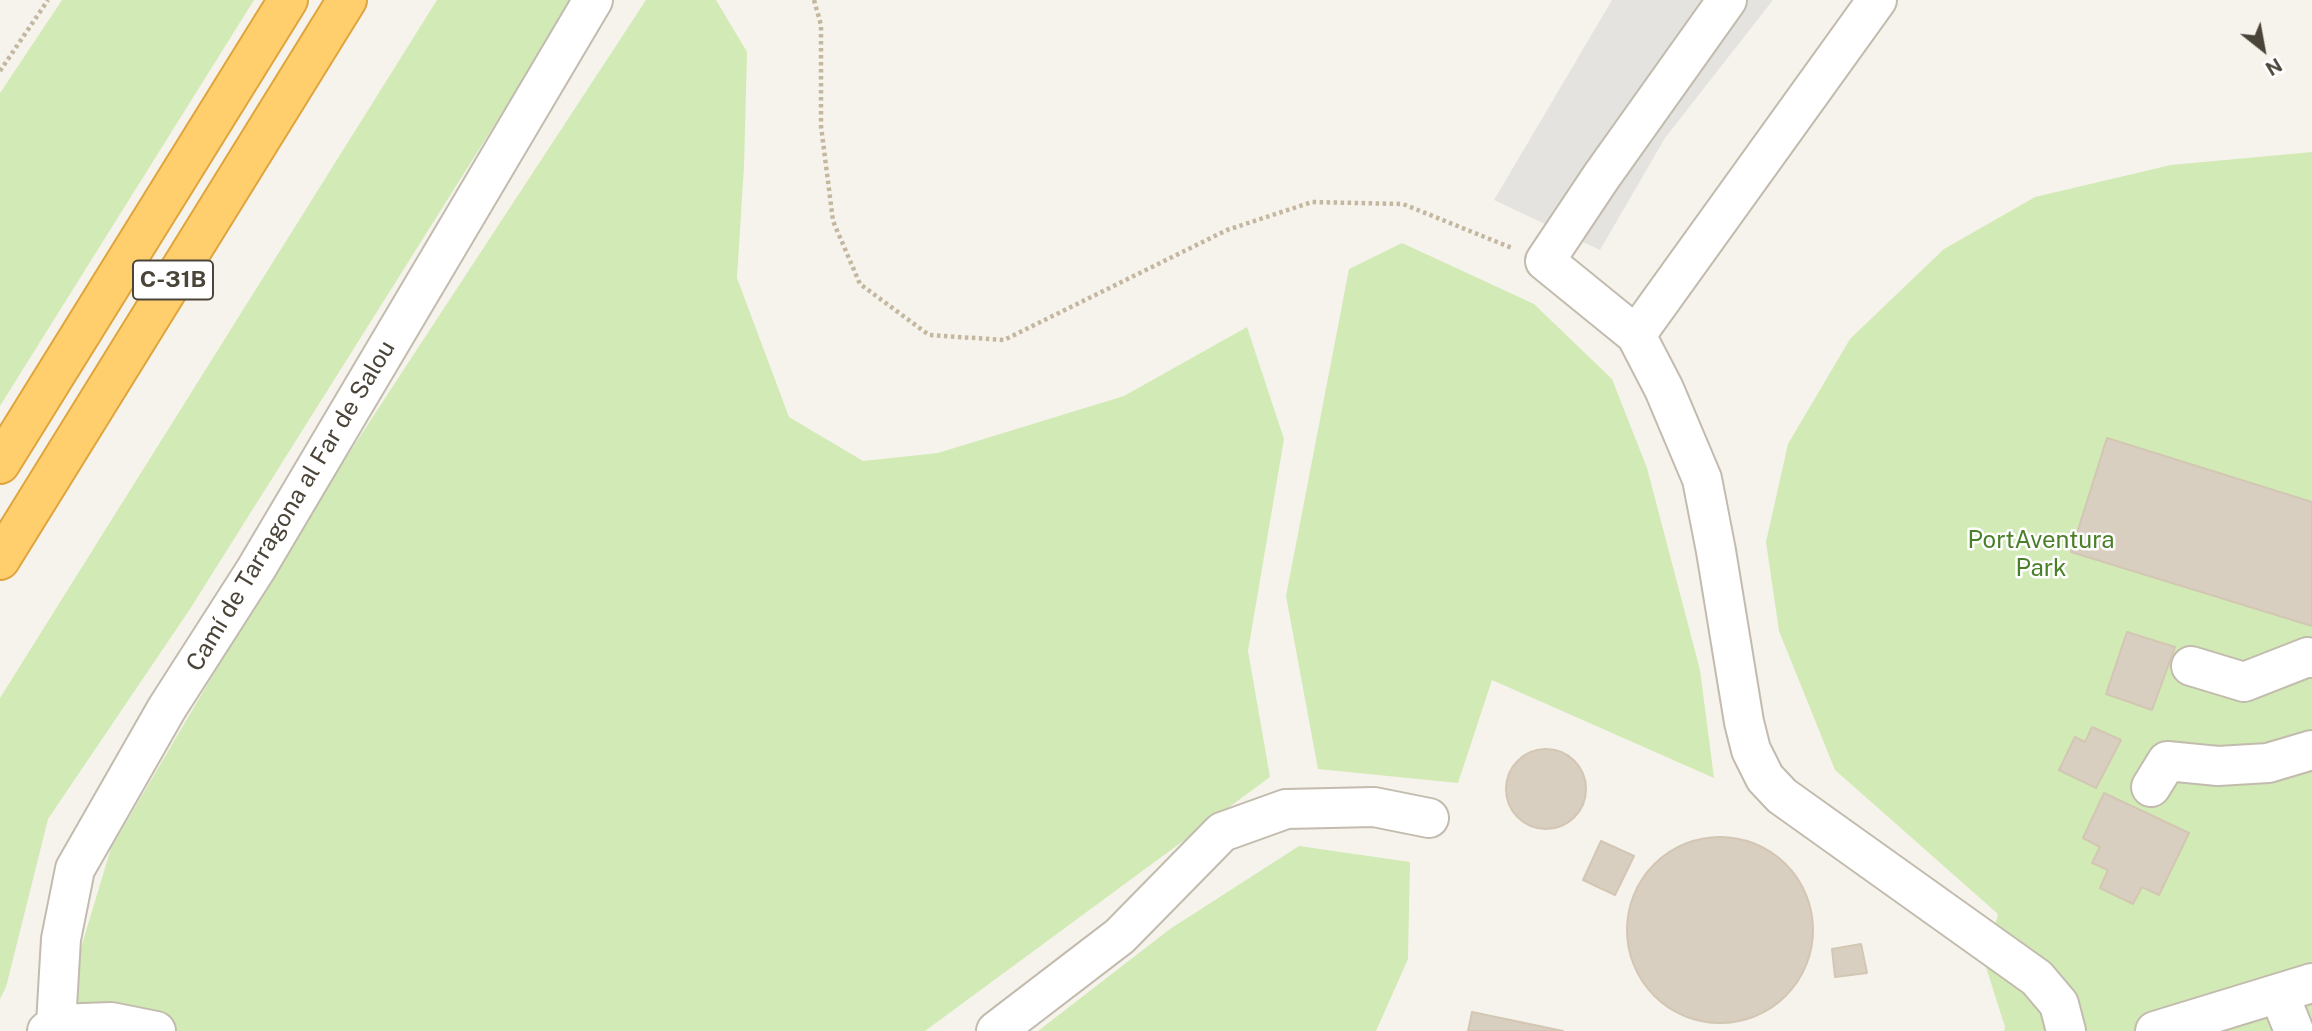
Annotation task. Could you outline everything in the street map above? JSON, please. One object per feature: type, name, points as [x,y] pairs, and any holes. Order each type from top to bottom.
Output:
[{"type":"highway","name":"C-31B","points":[[0,464],[288,0]]},
{"type":"highway","name":"C-31B","points":[[0,560],[346,0]]},
{"type":"street","name":"Camí de Tarragona al Far de Salou","points":[[52,1028],[61,939],[75,869],[167,708],[256,569],[593,0]]},
{"type":"street","points":[[1727,0],[1601,177],[1545,261],[1636,335],[1664,389],[1702,479],[1744,722],[1751,750],[1765,778],[1782,796],[2037,978],[2059,1004],[2066,1031]]},
{"type":"street","points":[[1636,335],[1877,0]]},
{"type":"street","points":[[2191,666],[2244,682],[2308,657],[2312,659]]},
{"type":"street","points":[[2151,787],[2167,761],[2218,766],[2268,763],[2312,750]]},
{"type":"street","points":[[996,1031],[1120,936],[1222,832],[1286,809],[1374,807],[1429,818]]},
{"type":"street","points":[[2155,1031],[2296,988],[2294,1031]]},
{"type":"street","points":[[52,1028],[111,1022],[156,1031]]},
{"type":"path","points":[[0,71],[48,0]]},
{"type":"path","points":[[814,0],[821,25],[821,126],[832,221],[860,284],[929,335],[1004,340],[1227,230],[1312,202],[1403,204],[1545,261]]},
{"type":"green space","points":[[62,0],[254,0],[0,406],[0,93]]},
{"type":"green space","points":[[437,0],[573,0],[190,609],[48,819],[6,987],[0,999],[0,698]]},
{"type":"green space","points":[[646,0],[716,0],[747,52],[737,278],[789,417],[863,461],[938,453],[1124,396],[1247,327],[1284,439],[1248,651],[1270,777],[925,1031],[56,1031],[111,848],[296,534]]},
{"type":"green space","name":"PortAventura Park","points":[[2312,152],[2312,1031],[2004,1031],[1985,964],[1998,914],[1835,770],[1779,631],[1766,542],[1788,444],[1850,339],[1944,249],[2035,197],[2171,165]]},
{"type":"green space","points":[[1402,243],[1534,304],[1612,379],[1647,468],[1700,670],[1714,778],[1492,680],[1458,783],[1318,769],[1286,596],[1349,269]]},
{"type":"green space","points":[[1299,846],[1410,862],[1408,959],[1376,1031],[1038,1031],[1170,929]]},
{"type":"shaded area","points":[[1612,0],[1773,0],[1665,138],[1600,250],[1494,200]]},
{"type":"building","points":[[2107,438],[2312,502],[2312,626],[2071,552]]},
{"type":"building","points":[[2127,632],[2175,647],[2152,710],[2106,694]]},
{"type":"building","points":[[2092,727],[2121,740],[2096,788],[2059,770],[2075,737],[2085,742]]},
{"type":"building","points":[[1546,749],[1561,752],[1574,761],[1583,774],[1586,789],[1583,804],[1574,817],[1561,826],[1546,829],[1531,826],[1518,817],[1509,804],[1506,789],[1509,774],[1518,761],[1531,752]]},
{"type":"building","points":[[2104,793],[2189,833],[2159,895],[2142,887],[2133,904],[2100,888],[2108,870],[2092,863],[2100,847],[2083,838]]},
{"type":"building","points":[[1720,837],[1756,844],[1786,864],[1806,894],[1813,930],[1806,966],[1786,996],[1756,1016],[1720,1023],[1684,1016],[1654,996],[1634,966],[1627,930],[1634,894],[1654,864],[1684,844]]},
{"type":"building","points":[[1601,841],[1634,856],[1615,895],[1583,880]]},
{"type":"building","points":[[1861,944],[1867,973],[1835,977],[1832,949]]},
{"type":"building","points":[[1472,1012],[1563,1031],[1468,1031]]}]
